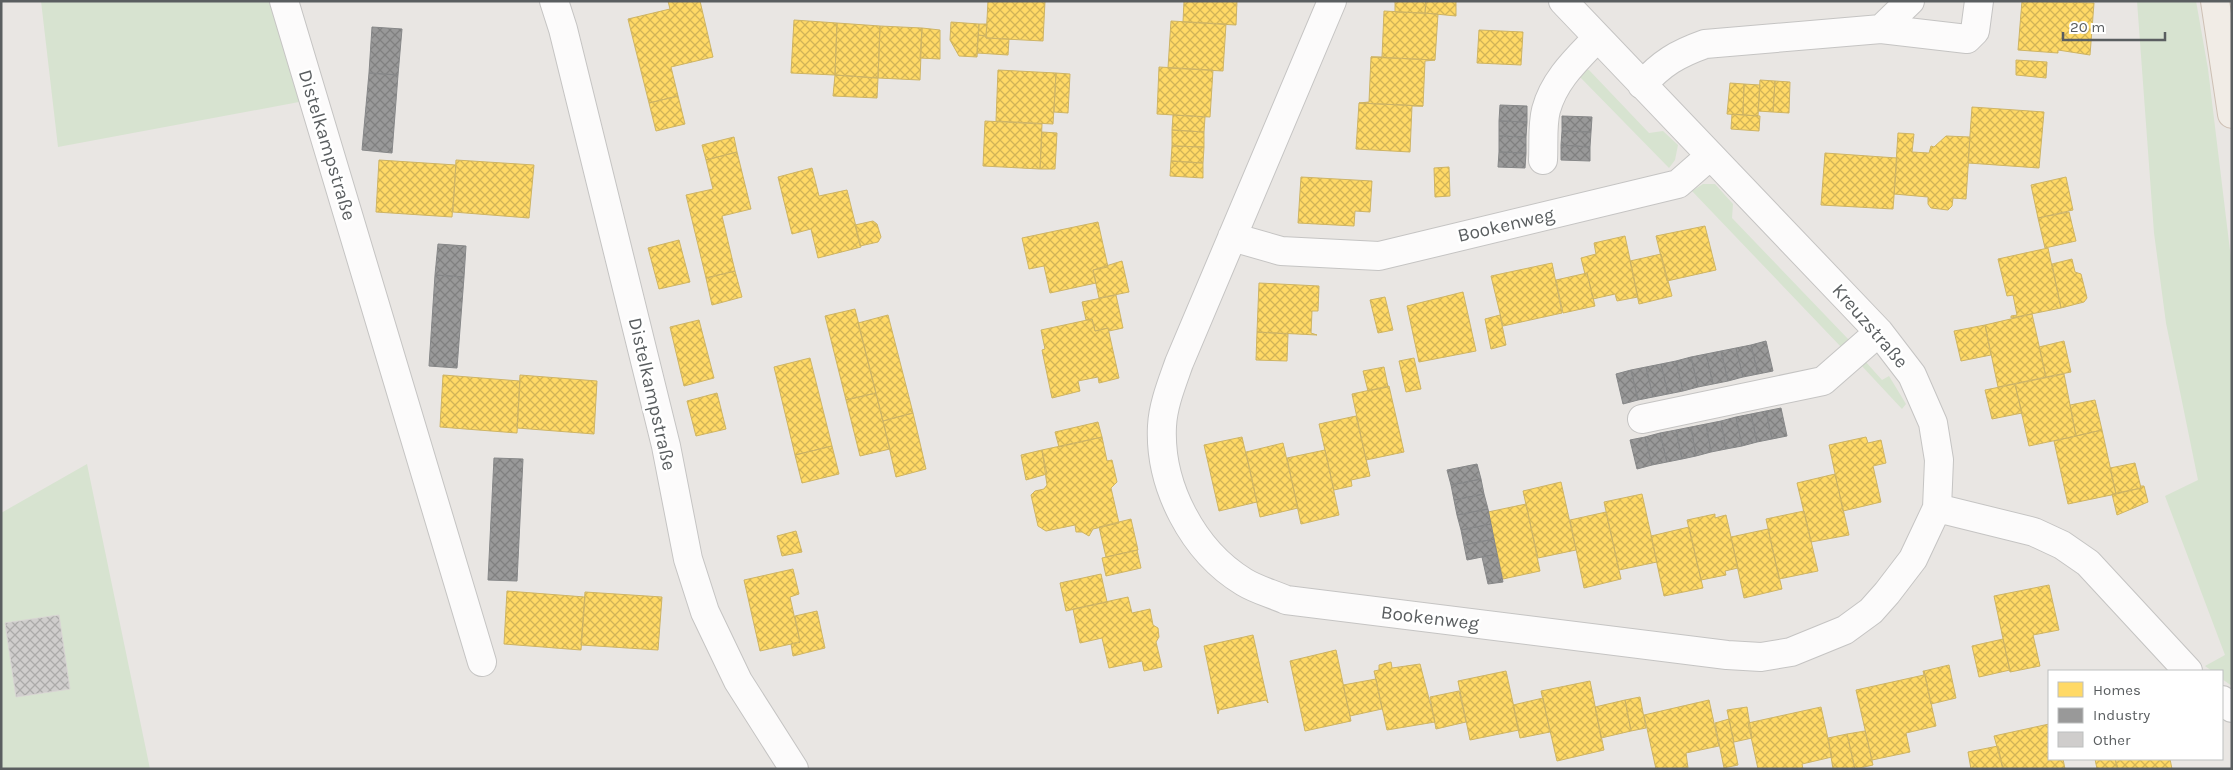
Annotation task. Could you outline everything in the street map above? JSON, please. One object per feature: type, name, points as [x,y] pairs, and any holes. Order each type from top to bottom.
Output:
[{"type":"main road","points":[[2215,1],[2232,114]]},
{"type":"street","name":"Distelkampstraße","points":[[284,1],[482,662]]},
{"type":"street","name":"Distelkampstraße","points":[[554,1],[563,29],[666,446],[688,559],[705,612],[738,681],[794,769]]},
{"type":"street","name":"Bookenweg","points":[[1332,1],[1171,386],[1162,426],[1164,455],[1169,482],[1184,517],[1203,548],[1244,582],[1286,600],[1727,655],[1761,657],[1791,652],[1819,642],[1845,630],[1871,610],[1892,587],[1912,559],[1937,508]]},
{"type":"street","name":"Kreuzstraße","points":[[1563,1],[1879,332],[1912,375],[1933,422],[1940,460],[1937,508]]},
{"type":"street","points":[[1881,29],[1910,1]]},
{"type":"street","points":[[1642,85],[1654,72],[1680,52],[1704,44],[1881,29],[1967,39],[1975,31],[1979,1]]},
{"type":"street","points":[[1543,160],[1546,111],[1553,90],[1566,69],[1597,38]]},
{"type":"street","name":"Bookenweg","points":[[1232,237],[1281,251],[1379,256],[1678,184],[1710,156]]},
{"type":"street","points":[[1642,419],[1823,381],[1879,332]]},
{"type":"street","points":[[1937,508],[2034,532],[2062,545],[2088,563],[2187,670]]},
{"type":"green space","points":[[41,1],[269,1],[299,102],[58,147]]},
{"type":"green space","points":[[2137,1],[2196,1],[2208,69],[2232,267],[2232,686],[2223,680],[2223,670],[2211,670],[2205,666],[2225,655],[2165,496],[2198,480],[2166,323],[2154,233]]},
{"type":"green space","points":[[1584,69],[1589,70],[1649,133],[1663,131],[1678,145],[1675,160],[1669,168],[1578,75]]},
{"type":"green space","points":[[1703,184],[1715,184],[1733,204],[1732,218],[1849,340],[1842,348],[1692,191]]},
{"type":"green space","points":[[1865,361],[1882,380],[1889,376],[1906,404],[1902,409],[1860,364]]},
{"type":"green space","points":[[87,464],[150,769],[1,769],[1,513]]},
{"type":"building: Homes","points":[[668,1],[700,1],[713,57],[671,67],[678,96],[649,103],[628,19],[670,9]]},
{"type":"building: Homes","points":[[988,1],[1045,1],[1043,41],[986,38]]},
{"type":"building: Homes","points":[[1184,1],[1237,1],[1236,25],[1183,22]]},
{"type":"building: Homes","points":[[1395,1],[1426,1],[1425,13],[1395,12]]},
{"type":"building: Homes","points":[[1426,1],[1456,1],[1456,16],[1425,13]]},
{"type":"building: Homes","points":[[2022,1],[2094,3],[2090,55],[2058,50],[2058,53],[2018,50]]},
{"type":"building: Homes","points":[[1384,11],[1438,14],[1435,60],[1371,57],[1382,57]]},
{"type":"building: Homes","points":[[794,20],[837,23],[835,75],[791,73]]},
{"type":"building: Homes","points":[[1171,21],[1226,24],[1223,71],[1168,68]]},
{"type":"building: Homes","points":[[951,22],[979,24],[977,57],[959,56],[950,40]]},
{"type":"building: Homes","points":[[837,23],[880,26],[878,78],[835,75]]},
{"type":"building: Homes","points":[[979,24],[987,24],[986,36],[978,35]]},
{"type":"building: Homes","points":[[880,26],[922,28],[920,80],[878,78]]},
{"type":"building: Homes","points":[[922,28],[940,30],[940,59],[920,58]]},
{"type":"building: Homes","points":[[1479,30],[1523,32],[1521,65],[1477,63]]},
{"type":"building: Homes","points":[[978,35],[986,36],[986,38],[1009,39],[1008,55],[977,53]]},
{"type":"building: Homes","points":[[1371,57],[1435,60],[1425,61],[1423,106],[1359,103],[1369,102]]},
{"type":"building: Homes","points":[[2016,60],[2047,62],[2046,78],[2016,75]]},
{"type":"building: Homes","points":[[1159,67],[1213,70],[1210,117],[1157,114]]},
{"type":"building: Homes","points":[[998,70],[1056,73],[1053,124],[996,121]]},
{"type":"building: Homes","points":[[1056,73],[1070,74],[1068,113],[1054,112]]},
{"type":"building: Homes","points":[[835,75],[878,78],[877,98],[833,96]]},
{"type":"building: Homes","points":[[1760,80],[1775,81],[1773,112],[1758,111]]},
{"type":"building: Homes","points":[[1775,81],[1790,82],[1789,113],[1773,112]]},
{"type":"building: Homes","points":[[1730,83],[1744,84],[1743,115],[1727,114]]},
{"type":"building: Homes","points":[[1744,84],[1760,85],[1758,116],[1743,115]]},
{"type":"building: Homes","points":[[678,96],[685,124],[656,131],[649,103]]},
{"type":"building: Homes","points":[[1359,103],[1423,106],[1412,106],[1410,152],[1356,149]]},
{"type":"building: Homes","points":[[1972,107],[2044,112],[2039,168],[1968,163]]},
{"type":"building: Homes","points":[[1732,114],[1760,116],[1759,131],[1731,129]]},
{"type":"building: Homes","points":[[1173,115],[1205,117],[1204,132],[1172,130]]},
{"type":"building: Homes","points":[[985,121],[1042,124],[1040,169],[983,166]]},
{"type":"building: Homes","points":[[1172,130],[1204,132],[1204,147],[1172,146]]},
{"type":"building: Homes","points":[[1042,132],[1057,133],[1055,169],[1040,169]]},
{"type":"building: Homes","points":[[1898,133],[1914,134],[1912,152],[1929,153],[1931,146],[1934,147],[1946,136],[1970,137],[1966,199],[1953,198],[1952,206],[1948,210],[1931,208],[1928,204],[1928,197],[1894,194]]},
{"type":"building: Homes","points":[[734,137],[737,152],[706,160],[702,145]]},
{"type":"building: Homes","points":[[1172,146],[1204,147],[1203,163],[1171,161]]},
{"type":"building: Homes","points":[[737,152],[751,209],[722,216],[735,271],[706,278],[686,195],[713,189],[706,160]]},
{"type":"building: Homes","points":[[1825,153],[1897,158],[1893,209],[1821,205]]},
{"type":"building: Homes","points":[[379,160],[456,165],[452,217],[376,212]]},
{"type":"building: Homes","points":[[456,160],[534,165],[529,218],[453,212]]},
{"type":"building: Homes","points":[[1171,161],[1203,163],[1203,178],[1170,176]]},
{"type":"building: Homes","points":[[1449,167],[1450,196],[1435,197],[1434,168]]},
{"type":"building: Homes","points":[[812,168],[819,196],[847,190],[861,247],[818,258],[811,229],[792,234],[778,177]]},
{"type":"building: Homes","points":[[1301,177],[1372,181],[1370,212],[1355,211],[1354,226],[1298,223]]},
{"type":"building: Homes","points":[[2066,177],[2073,210],[2038,218],[2031,185]]},
{"type":"building: Homes","points":[[2069,212],[2076,241],[2045,248],[2038,218]]},
{"type":"building: Homes","points":[[873,221],[877,224],[881,237],[878,242],[860,246],[855,225]]},
{"type":"building: Homes","points":[[1098,222],[1108,267],[1093,270],[1096,283],[1050,293],[1044,266],[1029,269],[1022,238]]},
{"type":"building: Homes","points":[[1705,226],[1716,270],[1667,281],[1656,236]]},
{"type":"building: Homes","points":[[1625,236],[1638,297],[1617,301],[1615,294],[1593,299],[1587,273],[1585,274],[1581,258],[1596,254],[1594,243]]},
{"type":"building: Homes","points":[[679,240],[690,282],[659,289],[648,248]]},
{"type":"building: Homes","points":[[2048,248],[2061,308],[2011,318],[2011,316],[2017,315],[2013,295],[2007,296],[1998,259]]},
{"type":"building: Homes","points":[[1661,254],[1672,296],[1639,304],[1630,261]]},
{"type":"building: Homes","points":[[2072,259],[2075,272],[2081,274],[2087,298],[2084,302],[2061,308],[2052,264]]},
{"type":"building: Homes","points":[[1122,261],[1129,292],[1099,298],[1093,270]]},
{"type":"building: Homes","points":[[1552,263],[1562,313],[1503,326],[1491,276]]},
{"type":"building: Homes","points":[[735,271],[742,297],[712,305],[706,278]]},
{"type":"building: Homes","points":[[1587,273],[1595,306],[1563,313],[1556,280]]},
{"type":"building: Homes","points":[[1259,283],[1319,286],[1318,311],[1312,311],[1311,333],[1317,335],[1257,332]]},
{"type":"building: Homes","points":[[1463,292],[1476,351],[1419,362],[1407,306]]},
{"type":"building: Homes","points":[[1116,295],[1123,328],[1109,331],[1108,328],[1095,331],[1092,319],[1086,320],[1082,302]]},
{"type":"building: Homes","points":[[1385,297],[1393,330],[1378,333],[1370,300]]},
{"type":"building: Homes","points":[[855,309],[876,393],[846,400],[825,316]]},
{"type":"building: Homes","points":[[2032,314],[2046,377],[1998,387],[1985,325]]},
{"type":"building: Homes","points":[[888,315],[913,413],[883,421],[858,323]]},
{"type":"building: Homes","points":[[1500,315],[1506,345],[1491,349],[1485,319]]},
{"type":"building: Homes","points":[[1092,319],[1095,331],[1108,328],[1119,378],[1099,383],[1098,377],[1078,381],[1080,391],[1052,398],[1042,350],[1045,349],[1041,330]]},
{"type":"building: Homes","points":[[699,320],[714,378],[684,386],[670,327]]},
{"type":"building: Homes","points":[[1985,325],[1991,355],[1961,361],[1954,331]]},
{"type":"building: Homes","points":[[1257,332],[1288,334],[1287,361],[1256,360]]},
{"type":"building: Homes","points":[[2064,341],[2071,372],[2046,377],[2039,347]]},
{"type":"building: Homes","points":[[810,358],[832,446],[795,455],[774,367]]},
{"type":"building: Homes","points":[[1414,358],[1421,389],[1406,392],[1399,361]]},
{"type":"building: Homes","points":[[1384,367],[1388,387],[1368,391],[1363,371]]},
{"type":"building: Homes","points":[[2064,374],[2076,436],[2029,446],[2015,384]]},
{"type":"building: Homes","points":[[443,375],[520,381],[517,433],[440,427]]},
{"type":"building: Homes","points":[[520,375],[597,381],[594,434],[517,428]]},
{"type":"building: Homes","points":[[2015,384],[2022,413],[1992,419],[1985,390]]},
{"type":"building: Homes","points":[[1389,386],[1404,452],[1366,460],[1352,394]]},
{"type":"building: Homes","points":[[717,393],[726,429],[696,436],[687,401]]},
{"type":"building: Homes","points":[[876,393],[890,449],[860,456],[846,400]]},
{"type":"building: Homes","points":[[2095,400],[2102,430],[2076,436],[2070,405]]},
{"type":"building: Homes","points":[[913,413],[926,469],[896,477],[883,421]]},
{"type":"building: Homes","points":[[1356,416],[1370,476],[1351,480],[1352,486],[1334,490],[1319,424]]},
{"type":"building: Homes","points":[[1098,422],[1102,437],[1059,447],[1055,432]]},
{"type":"building: Homes","points":[[2102,430],[2116,494],[2068,504],[2054,441]]},
{"type":"building: Homes","points":[[1102,437],[1107,461],[1112,460],[1117,482],[1111,488],[1119,523],[1093,529],[1089,536],[1082,532],[1076,532],[1075,525],[1046,531],[1038,526],[1031,495],[1035,491],[1044,489],[1047,485],[1042,450]]},
{"type":"building: Homes","points":[[1242,437],[1257,502],[1219,511],[1204,445]]},
{"type":"building: Homes","points":[[1866,437],[1868,443],[1881,440],[1886,463],[1873,466],[1881,502],[1843,511],[1829,445]]},
{"type":"building: Homes","points":[[1283,443],[1298,508],[1260,517],[1246,452]]},
{"type":"building: Homes","points":[[832,446],[839,474],[802,483],[795,455]]},
{"type":"building: Homes","points":[[1042,450],[1047,474],[1026,480],[1021,455]]},
{"type":"building: Homes","points":[[1325,450],[1339,515],[1301,524],[1287,458]]},
{"type":"building: Homes","points":[[2135,463],[2141,488],[2116,494],[2110,468]]},
{"type":"building: Homes","points":[[1835,474],[1849,535],[1811,542],[1797,483]]},
{"type":"building: Homes","points":[[1561,482],[1576,550],[1538,558],[1523,491]]},
{"type":"building: Homes","points":[[2140,486],[2144,486],[2148,502],[2117,515],[2112,494],[2141,488]]},
{"type":"building: Homes","points":[[1642,494],[1657,562],[1619,570],[1604,502]]},
{"type":"building: Homes","points":[[1526,504],[1540,571],[1503,579],[1488,512]]},
{"type":"building: Homes","points":[[1804,511],[1818,571],[1779,579],[1766,519]]},
{"type":"building: Homes","points":[[1606,512],[1621,579],[1584,588],[1570,520]]},
{"type":"building: Homes","points":[[1715,514],[1715,518],[1726,515],[1738,568],[1725,571],[1726,575],[1701,580],[1687,520]]},
{"type":"building: Homes","points":[[1131,519],[1138,550],[1106,557],[1099,527]]},
{"type":"building: Homes","points":[[1689,527],[1703,588],[1664,596],[1651,536]]},
{"type":"building: Homes","points":[[1768,529],[1782,589],[1744,598],[1731,537]]},
{"type":"building: Homes","points":[[796,531],[802,552],[782,556],[777,536]]},
{"type":"building: Homes","points":[[1137,550],[1141,568],[1106,576],[1102,558]]},
{"type":"building: Homes","points":[[793,569],[799,594],[790,597],[800,642],[760,651],[744,580]]},
{"type":"building: Homes","points":[[1101,574],[1107,602],[1066,611],[1060,583]]},
{"type":"building: Homes","points":[[2049,585],[2059,630],[2033,635],[2040,666],[2010,672],[1994,596]]},
{"type":"building: Homes","points":[[507,591],[585,597],[581,650],[504,644]]},
{"type":"building: Homes","points":[[585,592],[662,597],[658,650],[581,645]]},
{"type":"building: Homes","points":[[1128,597],[1132,613],[1150,609],[1153,625],[1158,628],[1159,637],[1156,642],[1162,667],[1144,671],[1142,661],[1109,668],[1102,638],[1080,643],[1073,609]]},
{"type":"building: Homes","points":[[817,611],[825,648],[793,656],[791,644],[800,642],[795,616]]},
{"type":"building: Homes","points":[[1253,635],[1268,703],[1266,700],[1219,710],[1218,714],[1204,646]]},
{"type":"building: Homes","points":[[2003,639],[2010,670],[1979,677],[1972,646]]},
{"type":"building: Homes","points":[[1336,650],[1351,721],[1305,731],[1290,661]]},
{"type":"building: Homes","points":[[1391,662],[1392,668],[1420,664],[1435,722],[1387,730],[1374,671],[1379,670],[1379,665]]},
{"type":"building: Homes","points":[[1949,665],[1956,698],[1931,704],[1924,671]]},
{"type":"building: Homes","points":[[1506,671],[1519,730],[1470,740],[1458,681]]},
{"type":"building: Homes","points":[[1924,671],[1936,726],[1906,733],[1910,752],[1872,760],[1856,690],[1924,675]]},
{"type":"building: Homes","points":[[1376,679],[1382,709],[1350,716],[1343,685]]},
{"type":"building: Homes","points":[[1590,681],[1604,750],[1557,761],[1541,691]]},
{"type":"building: Homes","points":[[1459,691],[1466,722],[1436,729],[1430,697]]},
{"type":"building: Homes","points":[[1640,697],[1646,728],[1631,731],[1625,700]]},
{"type":"building: Homes","points":[[1543,698],[1550,732],[1520,738],[1513,705]]},
{"type":"building: Homes","points":[[1625,700],[1631,731],[1601,738],[1595,707]]},
{"type":"building: Homes","points":[[1709,700],[1719,746],[1686,753],[1688,768],[1656,769],[1644,715]]},
{"type":"building: Homes","points":[[1747,707],[1752,738],[1734,742],[1727,710]]},
{"type":"building: Homes","points":[[1821,707],[1832,757],[1802,764],[1803,769],[1758,769],[1748,723]]},
{"type":"building: Homes","points":[[1729,719],[1738,765],[1724,768],[1715,723]]},
{"type":"building: Homes","points":[[2048,724],[2048,760],[2063,760],[2065,769],[2003,769],[1994,736]]},
{"type":"building: Homes","points":[[1865,731],[1873,765],[1855,769],[1847,734]]},
{"type":"building: Homes","points":[[1847,734],[1855,769],[1833,769],[1828,738]]},
{"type":"building: Homes","points":[[1998,746],[2003,769],[1971,769],[1968,752]]},
{"type":"building: Homes","points":[[2095,760],[2115,760],[2118,769],[2097,769]]},
{"type":"building: Homes","points":[[2115,760],[2170,760],[2172,769],[2118,769]]},
{"type":"building: Industry","points":[[372,27],[402,29],[398,75],[369,73]]},
{"type":"building: Industry","points":[[369,73],[398,75],[392,153],[362,150]]},
{"type":"building: Industry","points":[[1500,105],[1527,106],[1527,122],[1499,121]]},
{"type":"building: Industry","points":[[1562,116],[1592,117],[1591,132],[1562,131]]},
{"type":"building: Industry","points":[[1499,121],[1527,122],[1526,137],[1499,136]]},
{"type":"building: Industry","points":[[1562,131],[1591,132],[1590,147],[1561,145]]},
{"type":"building: Industry","points":[[1499,136],[1526,137],[1526,153],[1499,152]]},
{"type":"building: Industry","points":[[1561,145],[1590,147],[1590,161],[1561,160]]},
{"type":"building: Industry","points":[[1499,152],[1526,153],[1525,168],[1498,167]]},
{"type":"building: Industry","points":[[438,244],[466,246],[464,277],[435,275]]},
{"type":"building: Industry","points":[[435,275],[464,277],[457,368],[429,366]]},
{"type":"building: Industry","points":[[1766,341],[1773,371],[1758,374],[1751,345]]},
{"type":"building: Industry","points":[[1751,345],[1758,374],[1743,377],[1736,348]]},
{"type":"building: Industry","points":[[1736,348],[1743,377],[1728,381],[1721,351]]},
{"type":"building: Industry","points":[[1721,351],[1728,381],[1713,384],[1706,354]]},
{"type":"building: Industry","points":[[1706,354],[1713,384],[1698,387],[1691,357]]},
{"type":"building: Industry","points":[[1691,357],[1698,387],[1683,391],[1676,361]]},
{"type":"building: Industry","points":[[1676,361],[1683,391],[1668,394],[1661,364]]},
{"type":"building: Industry","points":[[1661,364],[1668,394],[1653,397],[1646,367]]},
{"type":"building: Industry","points":[[1646,367],[1653,397],[1638,400],[1631,370]]},
{"type":"building: Industry","points":[[1631,370],[1638,400],[1623,404],[1616,374]]},
{"type":"building: Industry","points":[[1781,408],[1787,436],[1772,439],[1766,411]]},
{"type":"building: Industry","points":[[1766,411],[1772,439],[1757,442],[1751,414]]},
{"type":"building: Industry","points":[[1751,414],[1757,442],[1742,446],[1736,417]]},
{"type":"building: Industry","points":[[1736,417],[1742,446],[1726,449],[1721,421]]},
{"type":"building: Industry","points":[[1721,421],[1726,449],[1711,452],[1706,424]]},
{"type":"building: Industry","points":[[1706,424],[1711,452],[1696,456],[1691,427]]},
{"type":"building: Industry","points":[[1691,427],[1696,456],[1682,459],[1676,430]]},
{"type":"building: Industry","points":[[1676,430],[1682,459],[1667,462],[1660,433]]},
{"type":"building: Industry","points":[[1660,433],[1667,462],[1652,465],[1645,437]]},
{"type":"building: Industry","points":[[1645,437],[1652,465],[1637,469],[1630,440]]},
{"type":"building: Industry","points":[[494,458],[523,459],[517,581],[488,580]]},
{"type":"building: Industry","points":[[1477,464],[1481,479],[1451,485],[1447,470]]},
{"type":"building: Industry","points":[[1481,479],[1484,494],[1454,500],[1451,485]]},
{"type":"building: Industry","points":[[1484,494],[1488,509],[1457,515],[1454,500]]},
{"type":"building: Industry","points":[[1488,509],[1491,524],[1461,530],[1457,515]]},
{"type":"building: Industry","points":[[1491,524],[1494,539],[1464,545],[1461,530]]},
{"type":"building: Industry","points":[[1494,539],[1497,554],[1467,560],[1464,545]]},
{"type":"building: Industry","points":[[1497,554],[1503,582],[1488,584],[1482,557]]},
{"type":"building: Other","points":[[59,615],[70,689],[16,697],[5,623]]}]
